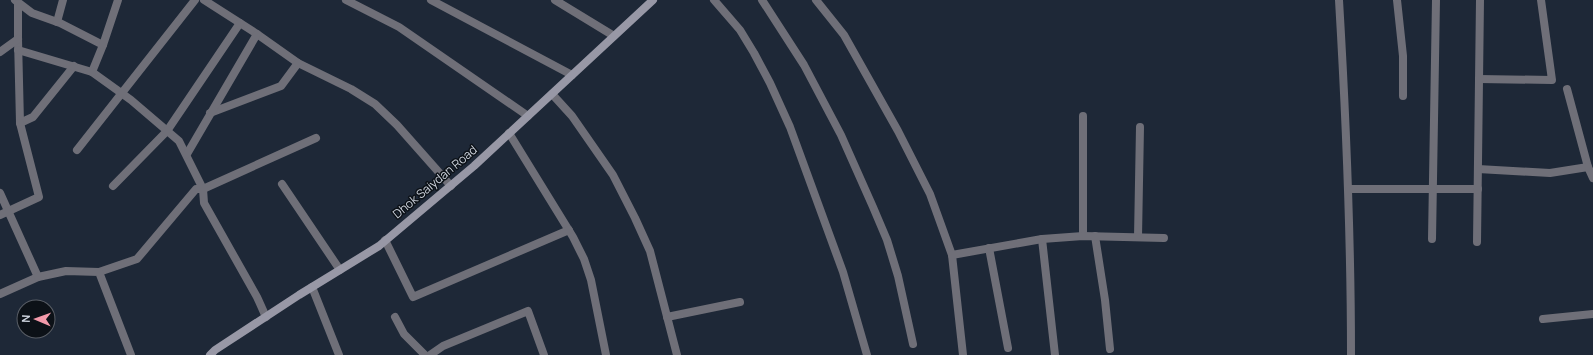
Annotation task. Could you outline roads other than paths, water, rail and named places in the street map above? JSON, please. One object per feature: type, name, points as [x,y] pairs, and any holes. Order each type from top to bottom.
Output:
[{"type":"main road","name":"Dhok Saiydan Road","points":[[210,355],[215,350],[312,286],[379,246],[451,186],[653,0]]},
{"type":"street","points":[[57,22],[64,0]]},
{"type":"street","points":[[92,72],[118,0]]},
{"type":"street","points":[[77,150],[195,0]]},
{"type":"street","points":[[204,0],[257,34],[298,63],[350,89],[375,104],[397,125],[451,186]]},
{"type":"street","points":[[346,0],[398,27],[528,116]]},
{"type":"street","points":[[431,0],[572,75]]},
{"type":"street","points":[[555,0],[614,36]]},
{"type":"street","points":[[714,0],[740,30],[754,53],[770,83],[790,127],[843,272],[867,355]]},
{"type":"street","points":[[762,0],[807,72],[841,135],[873,207],[887,240],[898,276],[913,344]]},
{"type":"street","points":[[816,0],[844,35],[898,131],[930,194],[952,255],[963,355]]},
{"type":"street","points":[[1339,0],[1349,189],[1351,355]]},
{"type":"street","points":[[1397,0],[1403,56],[1403,96]]},
{"type":"street","points":[[1432,238],[1436,0]]},
{"type":"street","points":[[1477,242],[1480,0]]},
{"type":"street","points":[[1479,79],[1552,80],[1541,0]]},
{"type":"street","points":[[16,2],[32,13],[57,22],[103,45]]},
{"type":"street","points":[[4,213],[39,198],[20,123],[16,2]]},
{"type":"street","points":[[113,186],[167,131],[240,23]]},
{"type":"street","points":[[186,154],[257,34]]},
{"type":"street","points":[[0,52],[18,39]]},
{"type":"street","points":[[18,50],[92,72],[121,93],[179,141],[203,188],[204,203],[257,297],[266,317]]},
{"type":"street","points":[[210,113],[281,86],[298,63]]},
{"type":"street","points":[[20,123],[33,117],[74,66]]},
{"type":"street","points":[[1566,89],[1588,167],[1593,178]]},
{"type":"street","points":[[552,94],[572,116],[613,175],[650,251],[677,355]]},
{"type":"street","points":[[1083,116],[1083,236]]},
{"type":"street","points":[[1138,237],[1140,127]]},
{"type":"street","points":[[509,133],[569,230],[584,259],[591,280],[606,355]]},
{"type":"street","points":[[0,294],[38,277],[66,271],[99,272],[137,259],[196,189],[203,188],[316,138]]},
{"type":"street","points":[[1478,168],[1550,173],[1588,167]]},
{"type":"street","points":[[282,184],[340,270]]},
{"type":"street","points":[[1349,189],[1478,189]]},
{"type":"street","points":[[0,193],[4,213],[38,277]]},
{"type":"street","points":[[385,240],[413,297],[569,230]]},
{"type":"street","points":[[952,255],[1042,239],[1083,236],[1164,238]]},
{"type":"street","points":[[1095,236],[1105,300],[1110,349]]},
{"type":"street","points":[[1042,239],[1055,355]]},
{"type":"street","points":[[989,248],[1008,348]]},
{"type":"street","points":[[99,272],[131,355]]},
{"type":"street","points":[[312,286],[339,355]]},
{"type":"street","points":[[667,317],[740,302]]},
{"type":"street","points":[[430,355],[443,346],[528,311],[544,355]]},
{"type":"street","points":[[1543,319],[1593,314]]},
{"type":"street","points":[[395,317],[404,334],[425,355]]}]
